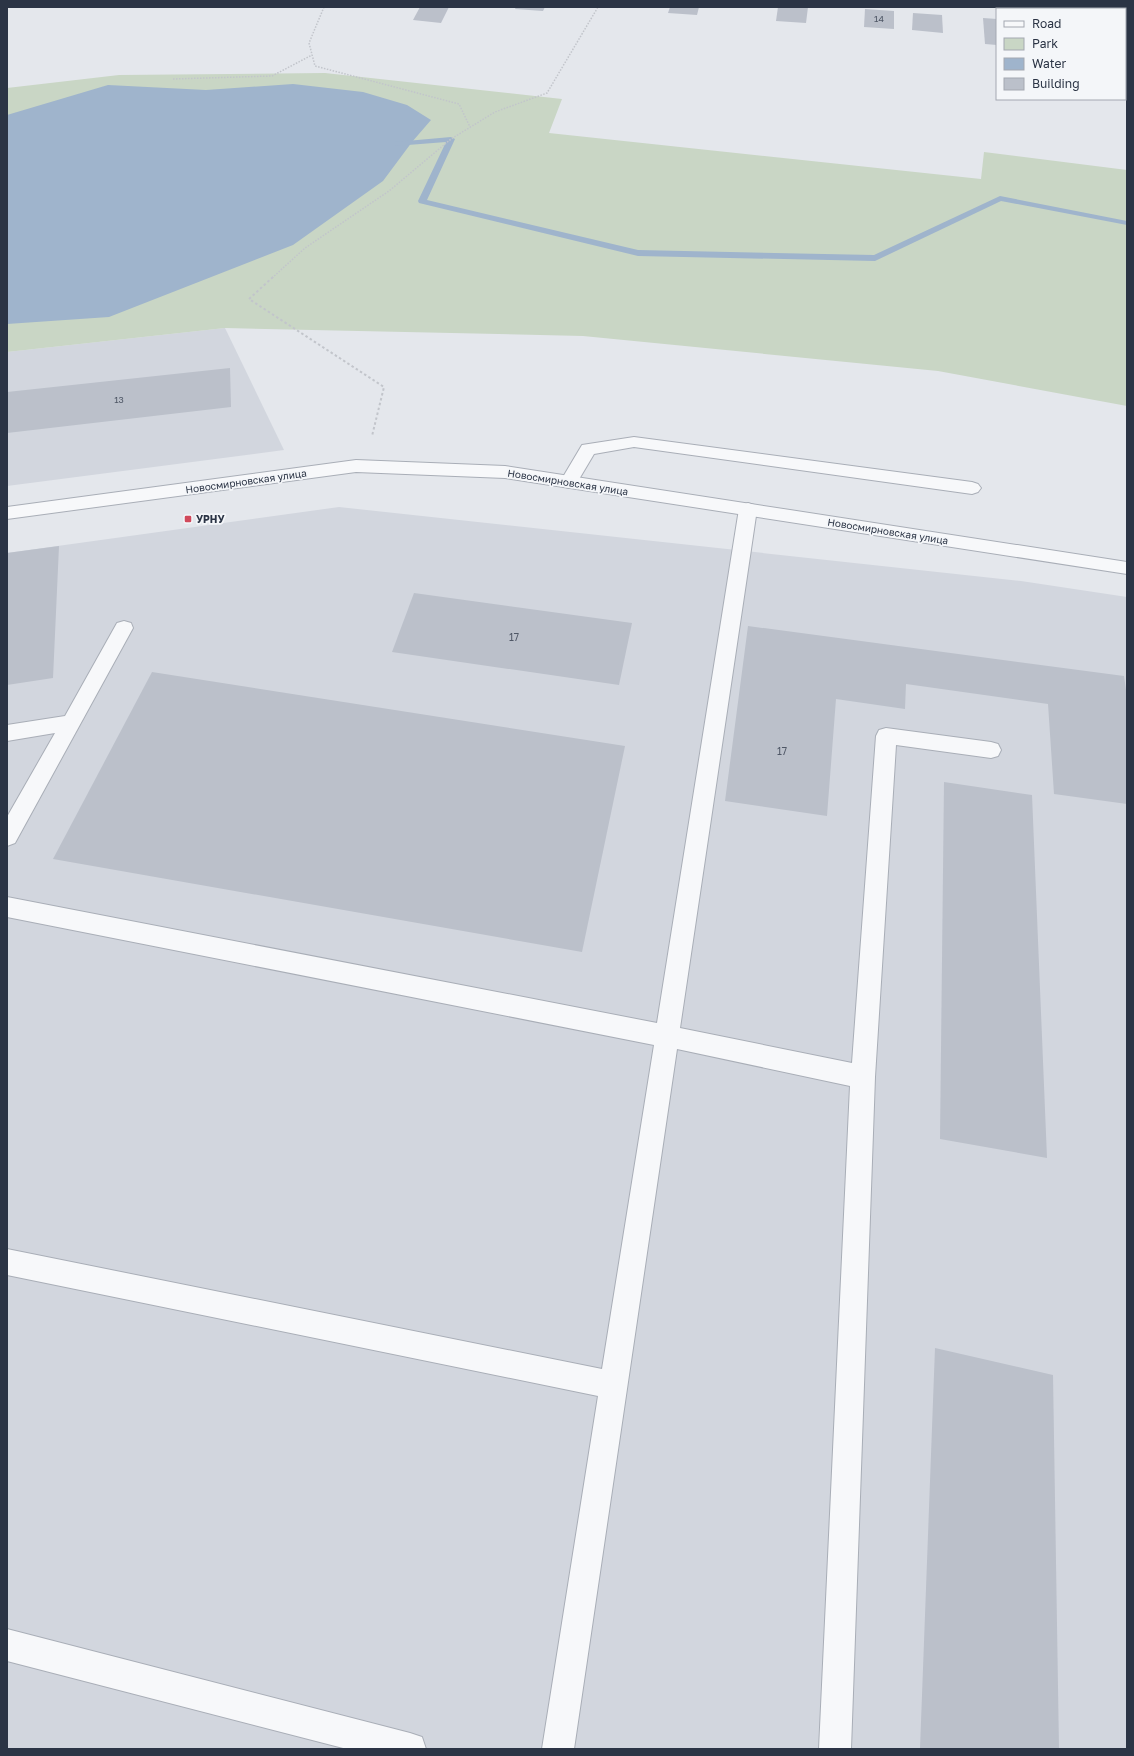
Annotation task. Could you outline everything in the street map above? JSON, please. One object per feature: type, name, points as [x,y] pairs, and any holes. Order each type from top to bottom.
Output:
[{"type":"street","points":[[1048,7],[1064,8]]},
{"type":"street","points":[[569,482],[588,449],[634,442],[972,488]]},
{"type":"street","name":"Новосмирновская улица","points":[[7,513],[356,466],[505,472],[1127,568]]},
{"type":"street","points":[[558,1749],[748,510]]},
{"type":"street","points":[[7,837],[124,628]]},
{"type":"street","points":[[7,733],[70,723]]},
{"type":"street","points":[[835,1749],[863,1077],[886,736],[991,750]]},
{"type":"street","points":[[7,907],[667,1036],[863,1077]]},
{"type":"street","points":[[7,1262],[613,1386]]},
{"type":"street","points":[[7,1645],[410,1749]]},
{"type":"path","points":[[324,7],[309,43],[315,66],[459,104],[470,127]]},
{"type":"path","points":[[356,466],[371,441],[384,387],[249,299],[305,248],[389,191],[451,139],[495,112],[547,93],[598,7]]},
{"type":"path","points":[[173,79],[272,76],[312,55]]},
{"type":"shaded area","points":[[225,328],[284,450],[7,486],[7,352]]},
{"type":"shaded area","points":[[339,507],[1021,581],[1127,597],[1127,1749],[7,1749],[7,553]]},
{"type":"green space","points":[[325,73],[562,99],[549,133],[981,179],[984,152],[1127,170],[1127,406],[938,371],[583,336],[225,328],[7,352],[7,88],[119,75]]},
{"type":"water","points":[[293,84],[363,92],[407,105],[431,120],[412,142],[383,181],[293,245],[109,317],[7,324],[7,115],[108,85],[206,90]]},
{"type":"building","points":[[420,7],[449,7],[441,23],[413,20]]},
{"type":"building","points":[[516,7],[545,7],[543,11],[515,9]]},
{"type":"building","points":[[670,7],[699,7],[697,15],[668,13]]},
{"type":"building","points":[[778,7],[808,7],[806,23],[776,21]]},
{"type":"building","points":[[865,9],[894,11],[894,29],[864,27]]},
{"type":"building","points":[[913,13],[942,15],[943,33],[912,30]]},
{"type":"building","points":[[983,18],[996,19],[996,45],[985,44]]},
{"type":"building","points":[[230,368],[231,407],[7,433],[7,392]]},
{"type":"building","points":[[59,546],[53,678],[7,685],[7,553]]},
{"type":"building","points":[[414,593],[632,623],[619,685],[392,652]]},
{"type":"building","points":[[748,626],[1124,676],[1127,697],[1127,804],[1054,794],[1048,704],[906,684],[905,709],[836,699],[827,816],[725,801]]},
{"type":"building","points":[[152,672],[625,746],[582,952],[53,859]]},
{"type":"building","points":[[944,782],[1032,795],[1047,1158],[940,1139]]},
{"type":"building","points":[[935,1348],[1053,1375],[1059,1749],[920,1749]]},
{"type":"waterway","points":[[395,144],[451,139],[422,201],[638,253],[875,258],[1000,198],[1127,223]]},
{"type":"place","name":"УРНУ","points":[[188,519]]}]
